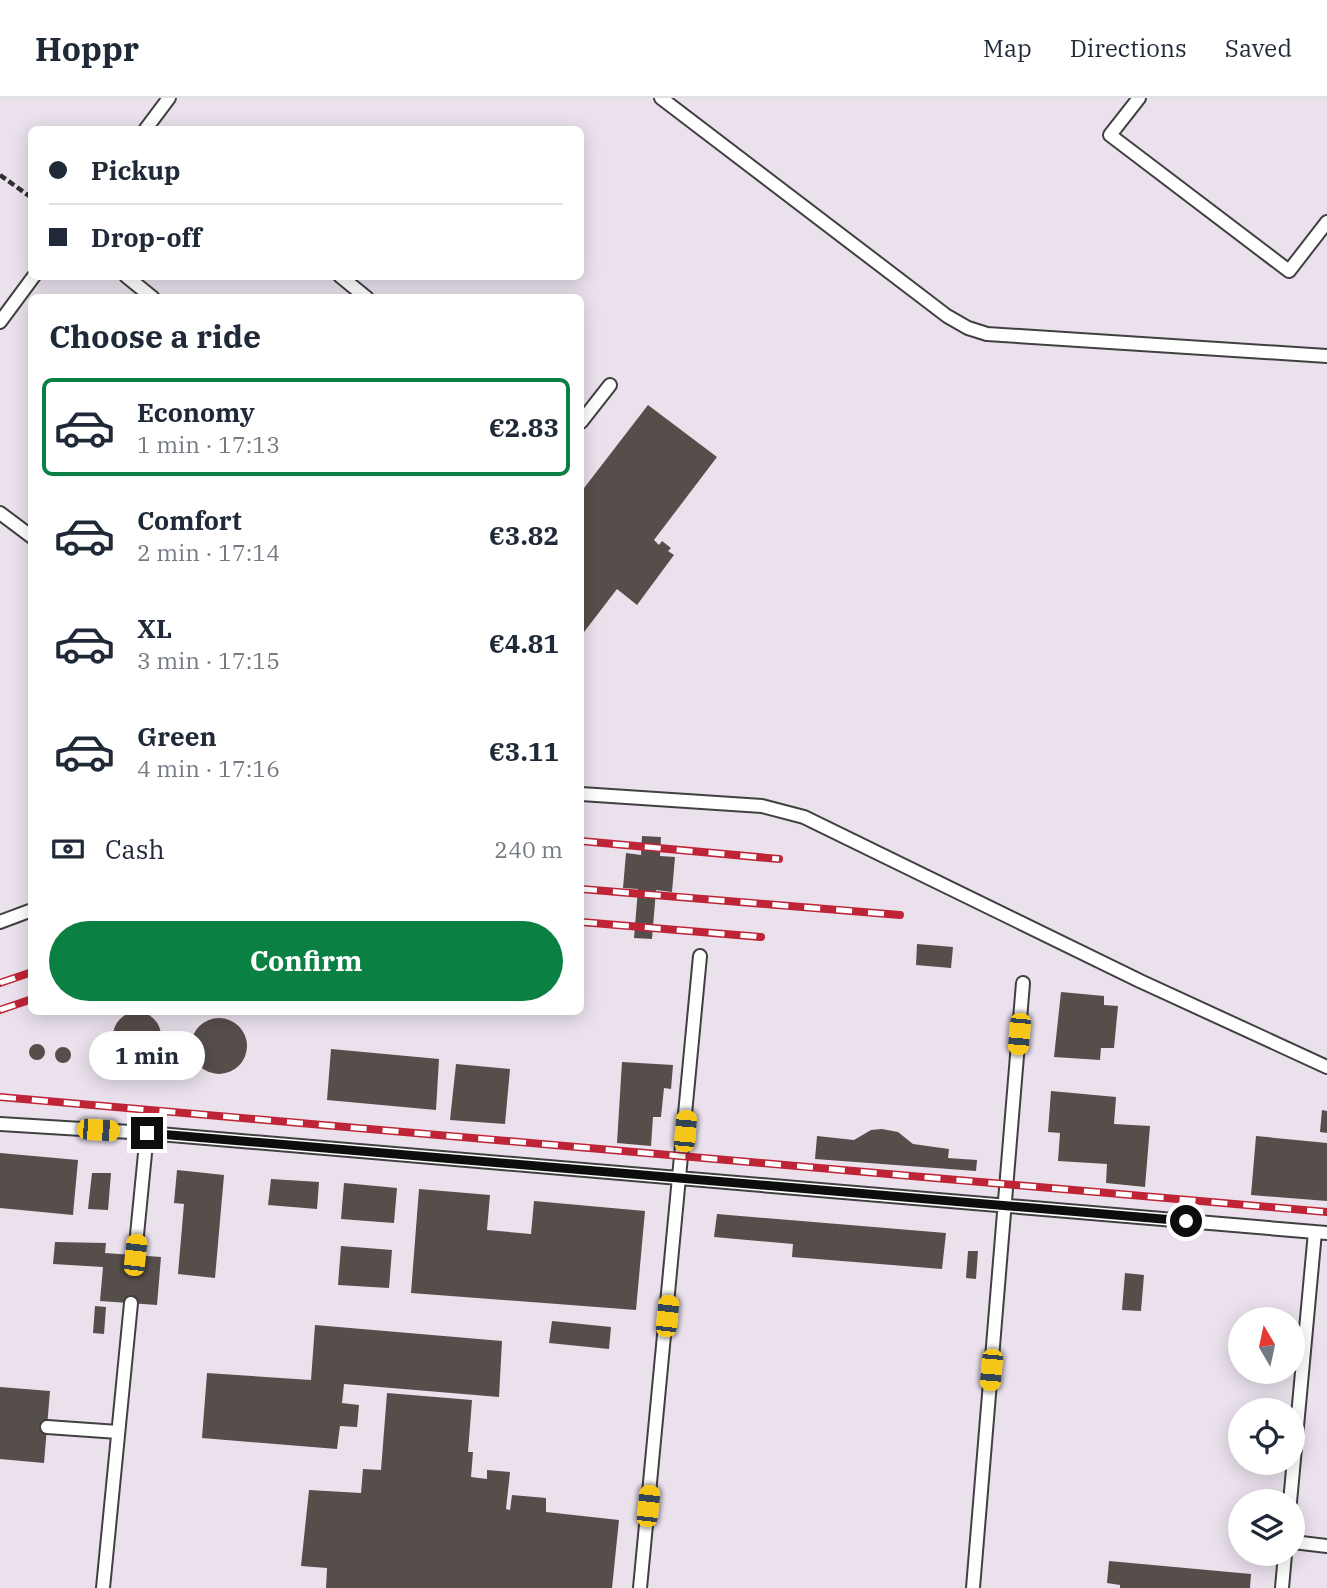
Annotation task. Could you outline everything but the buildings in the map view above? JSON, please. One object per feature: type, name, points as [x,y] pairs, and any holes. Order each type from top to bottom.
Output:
[{"type":"lane","points":[[151,126],[169,98]]},
{"type":"lane","points":[[661,98],[947,316],[968,328],[987,334],[1327,356]]},
{"type":"lane","points":[[1139,98],[1110,135],[1289,271],[1327,222]]},
{"type":"lane","points":[[0,322],[31,280]]},
{"type":"lane","points":[[131,280],[148,294]]},
{"type":"lane","points":[[345,280],[362,294]]},
{"type":"lane","points":[[584,418],[610,385]]},
{"type":"lane","points":[[0,513],[28,534]]},
{"type":"lane","points":[[584,794],[762,806],[804,817],[1140,981],[1327,1067]]},
{"type":"lane","points":[[0,922],[28,912]]},
{"type":"lane","points":[[640,1588],[700,956]]},
{"type":"lane","points":[[973,1588],[1023,983]]},
{"type":"lane","points":[[0,1124],[147,1133],[1321,1232],[1291,1489]]},
{"type":"lane","points":[[135,1255],[147,1133]]},
{"type":"lane","points":[[103,1588],[131,1303]]},
{"type":"lane","points":[[47,1427],[118,1432]]},
{"type":"lane","points":[[1305,1543],[1327,1546]]},
{"type":"lane","points":[[1282,1588],[1284,1566]]},
{"type":"path","points":[[0,175],[28,195]]},
{"type":"shaded area","points":[[0,98],[1327,98],[1327,1588],[0,1588]]},
{"type":"railway","points":[[584,841],[779,859]]},
{"type":"railway","points":[[584,889],[900,915]]},
{"type":"railway","points":[[584,922],[761,937]]},
{"type":"railway","points":[[0,983],[28,973]]},
{"type":"railway","points":[[0,1010],[28,1000]]},
{"type":"railway","points":[[0,1097],[1327,1212]]},
{"type":"route","points":[[147,1133],[1186,1221]]}]
